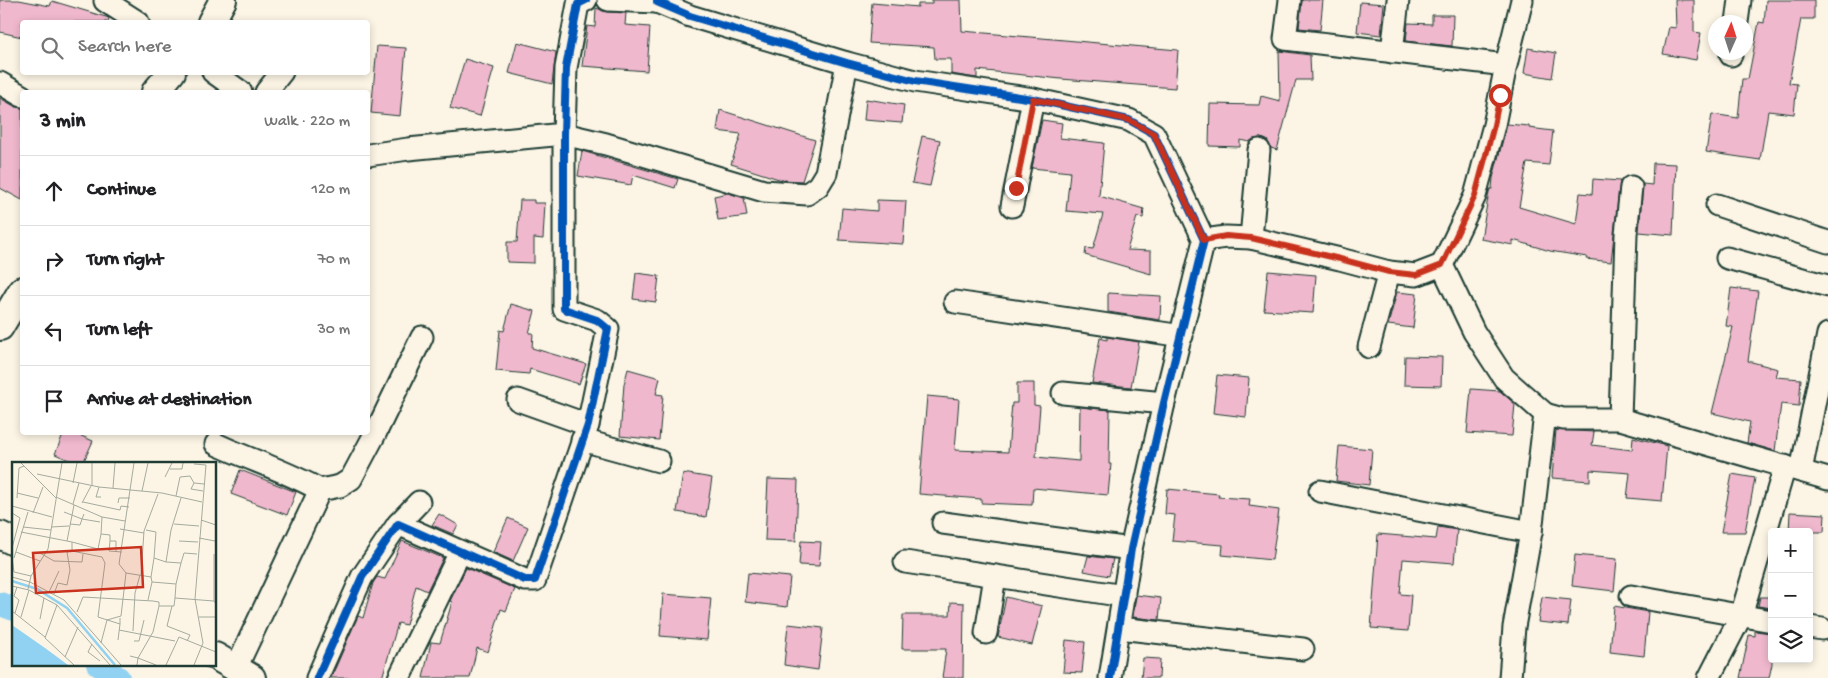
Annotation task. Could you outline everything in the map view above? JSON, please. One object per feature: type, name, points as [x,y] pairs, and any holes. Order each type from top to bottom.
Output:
[{"type":"street","points":[[212,20],[223,0]]},
{"type":"street","points":[[398,524],[525,580],[535,580],[574,470],[585,433],[608,329],[597,320],[564,309],[566,68],[578,4],[586,0]]},
{"type":"street","points":[[608,0],[657,1],[690,16],[847,63],[915,80],[1033,99],[1129,120],[1154,134],[1204,240],[1131,549],[1110,678]]},
{"type":"street","points":[[1290,0],[1285,39],[1506,65]]},
{"type":"street","points":[[1392,52],[1398,0]]},
{"type":"street","points":[[1204,240],[1226,236],[1251,238],[1389,272],[1416,275],[1442,265],[1475,196],[1494,125],[1522,0]]},
{"type":"street","points":[[1738,15],[1740,0]]},
{"type":"street","points":[[105,1],[135,20]]},
{"type":"street","points":[[370,155],[408,149],[564,134],[606,144],[764,191],[807,194],[818,186],[826,173],[847,63]]},
{"type":"street","points":[[157,90],[169,75]]},
{"type":"street","points":[[217,75],[238,90]]},
{"type":"street","points":[[268,90],[280,75]]},
{"type":"street","points":[[0,83],[20,95]]},
{"type":"street","points":[[1012,206],[1033,99]]},
{"type":"street","points":[[1251,238],[1259,150]]},
{"type":"street","points":[[1620,420],[1626,234],[1630,186]]},
{"type":"street","points":[[1717,205],[1828,242]]},
{"type":"street","points":[[1727,258],[1828,286]]},
{"type":"street","points":[[1442,265],[1474,332],[1504,378],[1545,414],[1563,419],[1620,420],[1828,479]]},
{"type":"street","points":[[1369,347],[1389,272]]},
{"type":"street","points":[[0,326],[20,293]]},
{"type":"street","points":[[955,302],[1182,336]]},
{"type":"street","points":[[1709,678],[1741,616],[1793,469],[1828,334]]},
{"type":"street","points":[[216,444],[302,480],[320,490],[340,486],[351,479],[422,337]]},
{"type":"street","points":[[1063,393],[1164,403]]},
{"type":"street","points":[[518,400],[585,433],[659,461]]},
{"type":"street","points":[[1510,678],[1514,628],[1531,532],[1545,414]]},
{"type":"street","points":[[234,668],[320,490]]},
{"type":"street","points":[[1320,491],[1531,532]]},
{"type":"street","points":[[317,678],[362,577],[398,524],[419,502]]},
{"type":"street","points":[[943,523],[1131,549]]},
{"type":"street","points":[[0,535],[12,541]]},
{"type":"street","points":[[399,678],[460,552]]},
{"type":"street","points":[[905,562],[1124,596]]},
{"type":"street","points":[[986,633],[995,576]]},
{"type":"street","points":[[1631,596],[1768,620]]},
{"type":"street","points":[[1119,628],[1303,649]]},
{"type":"building","points":[[0,0],[19,0],[50,6],[52,1],[109,18],[108,20],[20,20],[20,37],[0,32]]},
{"type":"building","points":[[932,0],[961,0],[962,31],[1178,50],[1175,88],[977,70],[977,78],[951,74],[951,59],[935,59],[934,47],[869,43],[872,3],[918,7],[918,4],[932,4]]},
{"type":"building","points":[[1302,0],[1323,0],[1320,30],[1299,28]]},
{"type":"building","points":[[1675,0],[1694,0],[1694,32],[1701,33],[1696,60],[1663,54],[1669,27],[1676,28]]},
{"type":"building","points":[[1766,0],[1814,0],[1814,19],[1801,19],[1789,83],[1797,84],[1794,114],[1768,111],[1760,160],[1706,152],[1712,114],[1738,118],[1742,79],[1748,79],[1759,22],[1764,23]]},
{"type":"building","points":[[1360,2],[1384,4],[1381,35],[1357,32]]},
{"type":"building","points":[[596,8],[607,12],[626,13],[625,25],[650,27],[647,71],[582,66],[587,26],[595,27]]},
{"type":"building","points":[[1432,15],[1453,15],[1452,46],[1406,41],[1408,23],[1432,24]]},
{"type":"building","points":[[517,42],[556,52],[552,84],[509,73]]},
{"type":"building","points":[[377,46],[406,48],[400,116],[371,113]]},
{"type":"building","points":[[1528,48],[1556,53],[1552,78],[1524,73]]},
{"type":"building","points":[[1279,51],[1310,55],[1311,80],[1296,80],[1277,150],[1271,148],[1267,140],[1260,138],[1249,142],[1240,140],[1240,147],[1209,146],[1210,104],[1259,105],[1261,96],[1280,101]]},
{"type":"building","points":[[465,59],[494,68],[480,116],[450,108]]},
{"type":"building","points":[[0,98],[20,108],[20,199],[0,188]]},
{"type":"building","points":[[866,99],[904,105],[902,123],[864,120]]},
{"type":"building","points":[[720,110],[815,140],[802,181],[782,180],[731,164],[741,134],[717,131]]},
{"type":"building","points":[[1042,120],[1062,123],[1060,138],[1104,143],[1099,196],[1144,209],[1143,218],[1137,217],[1127,250],[1151,251],[1151,274],[1085,255],[1086,248],[1093,249],[1103,214],[1066,211],[1070,172],[1032,168]]},
{"type":"building","points":[[1507,124],[1553,131],[1549,165],[1527,163],[1519,207],[1576,224],[1580,193],[1592,194],[1593,179],[1620,181],[1611,262],[1550,251],[1513,240],[1513,245],[1481,239],[1489,192],[1492,189]]},
{"type":"building","points":[[922,136],[940,140],[930,186],[912,183]]},
{"type":"building","points":[[582,151],[678,179],[675,188],[633,175],[631,185],[578,176]]},
{"type":"building","points":[[1653,163],[1676,164],[1673,235],[1639,232],[1643,184],[1652,185]]},
{"type":"building","points":[[728,193],[744,198],[747,216],[718,220],[714,196]]},
{"type":"building","points":[[520,200],[534,200],[534,203],[545,203],[543,239],[534,238],[534,263],[507,262],[507,242],[517,242]]},
{"type":"building","points":[[877,200],[906,201],[903,244],[839,240],[842,208],[877,211]]},
{"type":"building","points":[[1268,271],[1316,275],[1313,313],[1264,310]]},
{"type":"building","points":[[636,273],[659,276],[656,302],[633,299]]},
{"type":"building","points":[[1731,288],[1758,291],[1748,361],[1778,369],[1776,377],[1801,379],[1799,406],[1781,404],[1775,451],[1747,443],[1750,422],[1712,413],[1733,327],[1726,326]]},
{"type":"building","points":[[1397,292],[1417,294],[1413,328],[1388,325]]},
{"type":"building","points":[[1108,293],[1161,296],[1160,320],[1108,312]]},
{"type":"building","points":[[511,304],[535,311],[529,333],[533,333],[532,348],[586,364],[579,384],[530,369],[529,374],[496,371],[500,330],[504,331]]},
{"type":"building","points":[[1107,337],[1139,342],[1131,387],[1092,383],[1100,338],[1107,340]]},
{"type":"building","points":[[1405,356],[1442,357],[1441,386],[1404,385]]},
{"type":"building","points":[[628,369],[660,378],[656,394],[663,395],[659,440],[620,436],[624,384]]},
{"type":"building","points":[[1217,375],[1249,378],[1246,417],[1213,413]]},
{"type":"building","points":[[1017,383],[1034,383],[1034,405],[1040,406],[1036,457],[1079,461],[1080,407],[1110,410],[1109,464],[1111,464],[1108,495],[1033,488],[1032,505],[981,503],[981,499],[919,494],[927,396],[959,399],[955,450],[1008,452],[1012,403],[1017,403]]},
{"type":"building","points":[[1471,389],[1500,391],[1515,404],[1512,436],[1467,433]]},
{"type":"building","points":[[1556,430],[1594,432],[1592,445],[1632,450],[1633,437],[1667,446],[1662,501],[1627,498],[1630,473],[1590,470],[1590,481],[1552,478]]},
{"type":"building","points":[[63,435],[79,435],[93,441],[83,462],[74,462],[55,454]]},
{"type":"building","points":[[1339,446],[1372,449],[1369,485],[1336,481]]},
{"type":"building","points":[[240,470],[296,492],[287,515],[231,494]]},
{"type":"building","points":[[683,473],[712,478],[706,517],[677,512]]},
{"type":"building","points":[[1732,474],[1755,478],[1745,532],[1721,532]]},
{"type":"building","points":[[768,479],[798,480],[796,541],[765,540]]},
{"type":"building","points":[[1167,489],[1219,494],[1218,497],[1250,499],[1249,506],[1279,510],[1272,560],[1222,555],[1223,545],[1172,541],[1175,515],[1165,514]]},
{"type":"building","points":[[1790,512],[1825,514],[1824,532],[1813,532],[1813,528],[1789,528]]},
{"type":"building","points":[[439,514],[458,525],[453,534],[432,525]]},
{"type":"building","points":[[508,518],[528,527],[513,561],[493,552]]},
{"type":"building","points":[[1438,527],[1457,530],[1454,563],[1403,559],[1400,594],[1411,595],[1408,631],[1371,628],[1378,534],[1436,539]]},
{"type":"building","points":[[402,541],[443,558],[427,591],[416,586],[406,625],[398,623],[382,678],[331,678],[358,616],[363,618],[373,583],[377,577],[385,579]]},
{"type":"building","points":[[801,541],[821,542],[819,566],[799,565]]},
{"type":"building","points":[[1575,555],[1617,559],[1614,591],[1572,586]]},
{"type":"building","points":[[1088,556],[1113,559],[1109,576],[1084,571]]},
{"type":"building","points":[[466,568],[515,589],[506,611],[501,609],[488,652],[477,648],[470,678],[423,678],[431,642],[440,643],[452,602],[450,601]]},
{"type":"building","points":[[748,573],[790,577],[787,607],[745,602]]},
{"type":"building","points":[[663,594],[711,598],[707,640],[660,636]]},
{"type":"building","points":[[1136,595],[1161,598],[1159,620],[1133,617]]},
{"type":"building","points":[[1006,597],[1042,606],[1032,645],[998,637]]},
{"type":"building","points":[[1542,597],[1571,600],[1568,625],[1538,622]]},
{"type":"building","points":[[1760,597],[1768,597],[1768,607],[1758,606]]},
{"type":"building","points":[[951,602],[964,603],[963,678],[942,678],[946,649],[902,649],[903,615],[950,615]]},
{"type":"building","points":[[1614,606],[1648,612],[1644,656],[1610,652]]},
{"type":"building","points":[[788,624],[823,628],[818,670],[784,665]]},
{"type":"building","points":[[1755,631],[1768,633],[1768,663],[1772,663],[1769,678],[1740,678],[1749,635],[1755,636]]},
{"type":"building","points":[[1066,640],[1085,642],[1082,673],[1063,672]]},
{"type":"building","points":[[1143,658],[1160,659],[1159,678],[1141,678]]},
{"type":"waterway","points":[[0,604],[12,608]]},
{"type":"waterway","points":[[101,666],[118,678]]},
{"type":"cycle path","points":[[317,678],[362,577],[398,524],[525,580],[535,580],[588,425],[608,329],[597,320],[564,309],[566,68],[578,4],[586,0]]},
{"type":"cycle path","points":[[657,0],[657,2],[690,16],[847,63],[915,81],[1033,99],[1129,120],[1154,134],[1204,240],[1131,549],[1110,678]]},
{"type":"route","points":[[1016,188],[1033,99],[1096,112],[1129,120],[1154,134],[1204,240],[1226,236],[1251,238],[1389,272],[1416,275],[1442,265],[1475,196],[1500,95]]}]
